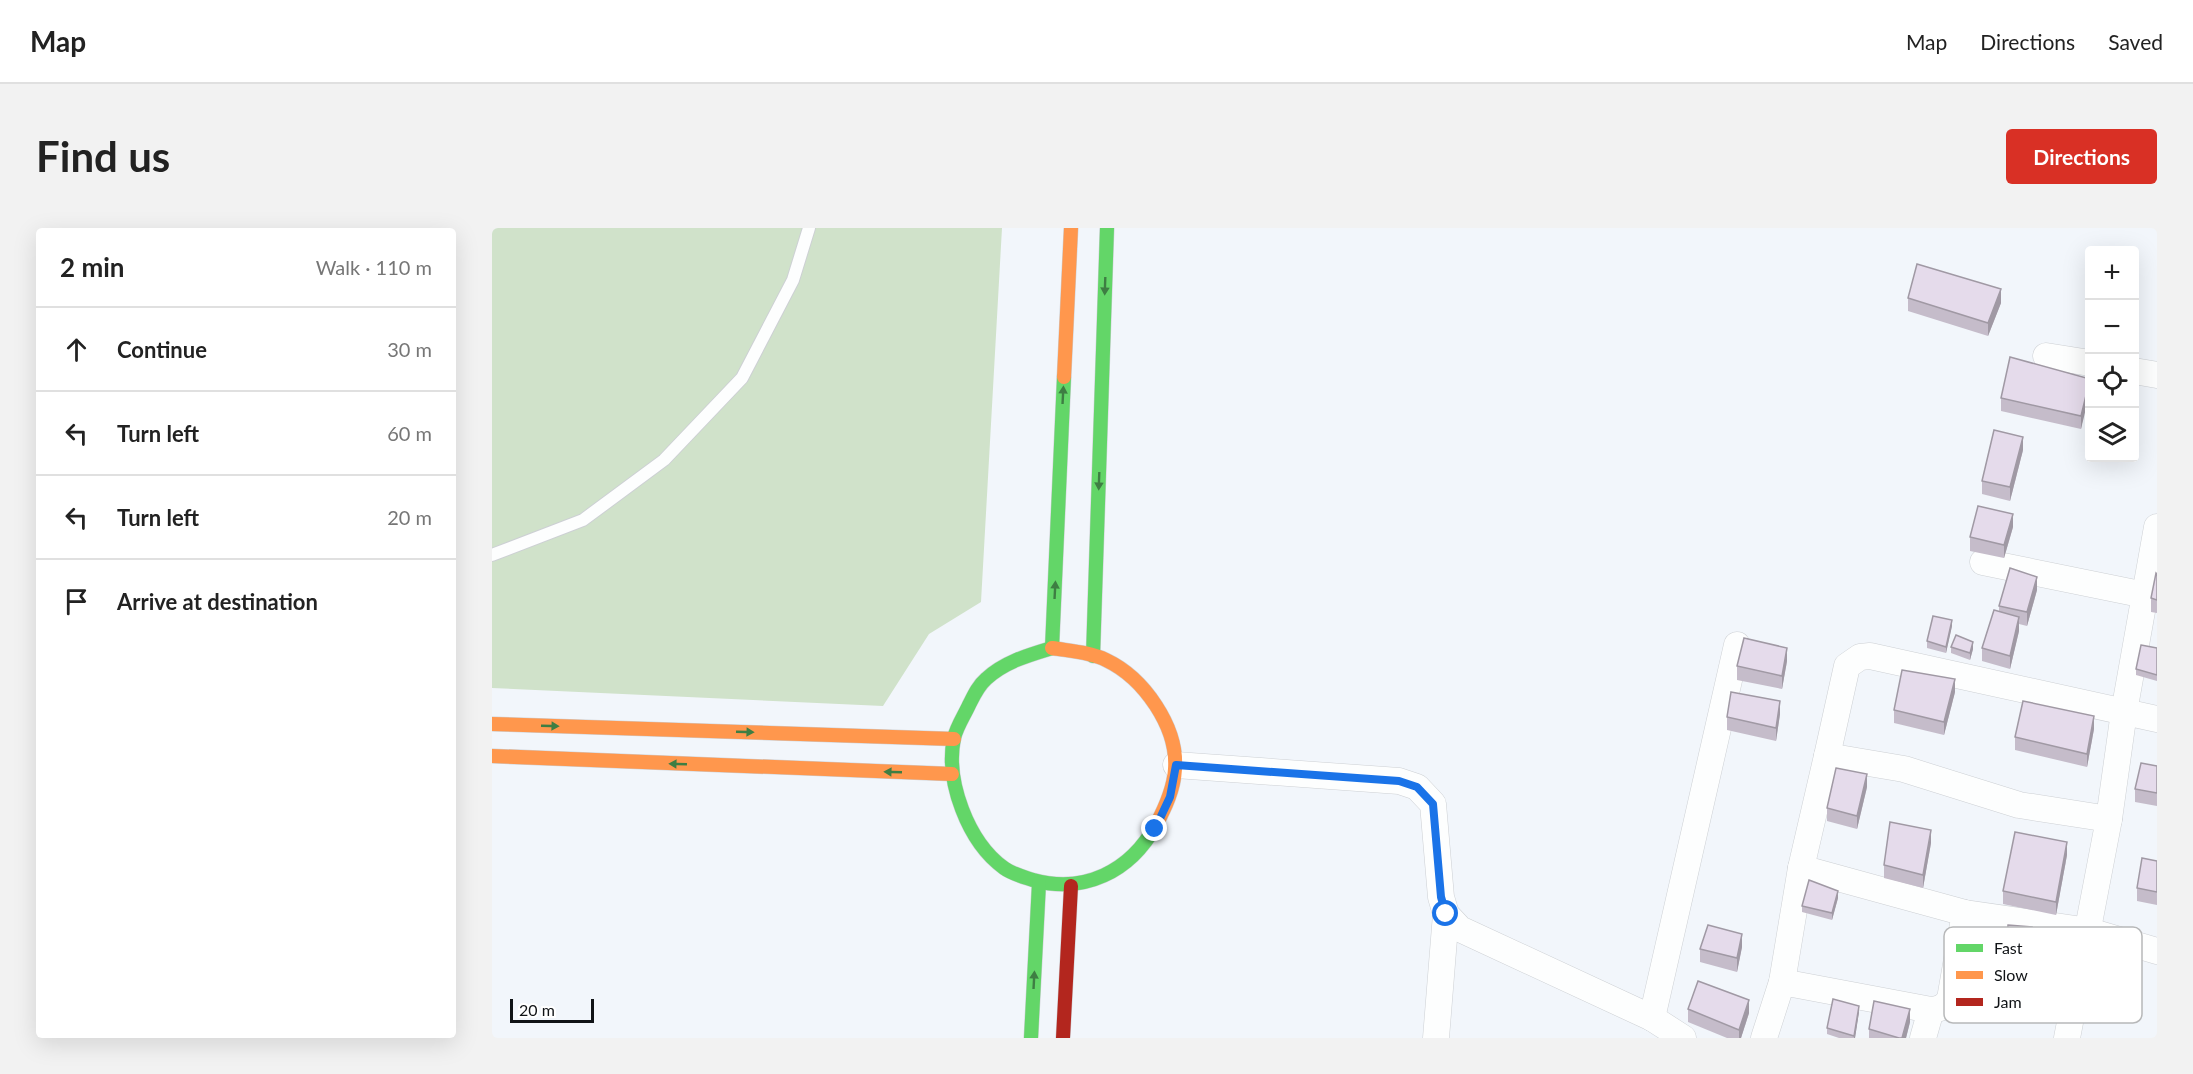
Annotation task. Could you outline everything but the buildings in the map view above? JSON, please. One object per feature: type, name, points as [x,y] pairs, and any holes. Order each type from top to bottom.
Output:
[{"type":"street","points":[[1052,648],[1071,228]]},
{"type":"street","points":[[1093,656],[1107,228]]},
{"type":"street","points":[[2046,356],[2085,362]]},
{"type":"street","points":[[2139,372],[2157,375]]},
{"type":"street","points":[[2090,927],[2109,819],[2124,712],[2157,527]]},
{"type":"street","points":[[1983,562],[2145,596]]},
{"type":"street","points":[[1652,1018],[1737,645]]},
{"type":"street","points":[[1052,648],[1093,656],[1113,663],[1139,683],[1173,739],[1176,765],[1170,797],[1155,829],[1133,856],[1108,875],[1071,886],[1039,883],[1005,869],[983,846],[963,813],[952,774],[954,739],[980,684],[1010,662],[1052,648]]},
{"type":"street","points":[[1764,1038],[1782,982],[1801,868],[1847,666],[1860,657],[1880,657],[2157,718]]},
{"type":"street","points":[[492,724],[954,739]]},
{"type":"street","points":[[492,756],[952,774]]},
{"type":"street","points":[[1827,756],[1904,769],[2019,805],[2109,819]]},
{"type":"street","points":[[1176,765],[1399,781],[1417,787],[1433,804],[1441,897],[1446,914],[1436,1038]]},
{"type":"street","points":[[1801,868],[1965,913],[2061,927]]},
{"type":"street","points":[[1031,1038],[1039,883]]},
{"type":"street","points":[[1063,1038],[1071,886]]},
{"type":"street","points":[[1963,927],[1965,913]]},
{"type":"street","points":[[1446,914],[1460,928],[1652,1018],[1683,1038]]},
{"type":"street","points":[[2142,947],[2157,951]]},
{"type":"street","points":[[1782,982],[1931,1010],[1944,1007]]},
{"type":"street","points":[[1923,1038],[1931,1010]]},
{"type":"street","points":[[2067,1038],[2070,1023]]},
{"type":"lane","points":[[492,555],[583,520],[664,460],[742,378],[793,280],[809,228]]},
{"type":"green space","points":[[492,228],[1002,228],[981,602],[929,634],[883,706],[492,688]]},
{"type":"traffic: fast","points":[[1093,656],[1107,228]]},
{"type":"traffic: fast","points":[[1052,648],[1064,377]]},
{"type":"traffic: fast","points":[[1052,648],[1017,660],[993,673],[978,688],[959,725],[954,738],[953,773],[956,791],[970,827],[991,857],[1007,870],[1033,880],[1052,884],[1070,884],[1087,881],[1119,867],[1133,855],[1156,825]]},
{"type":"traffic: fast","points":[[1031,1038],[1039,883]]},
{"type":"traffic: slow","points":[[1064,377],[1071,228]]},
{"type":"traffic: slow","points":[[1052,648],[1087,653],[1120,668],[1145,691],[1165,721],[1171,737],[1175,769],[1171,791],[1156,825]]},
{"type":"traffic: slow","points":[[492,724],[954,739]]},
{"type":"traffic: slow","points":[[492,756],[952,774]]},
{"type":"traffic: jam","points":[[1063,1038],[1071,886]]},
{"type":"route","points":[[1155,829],[1170,797],[1176,765],[1399,781],[1417,787],[1433,804],[1441,897],[1446,914]]}]
